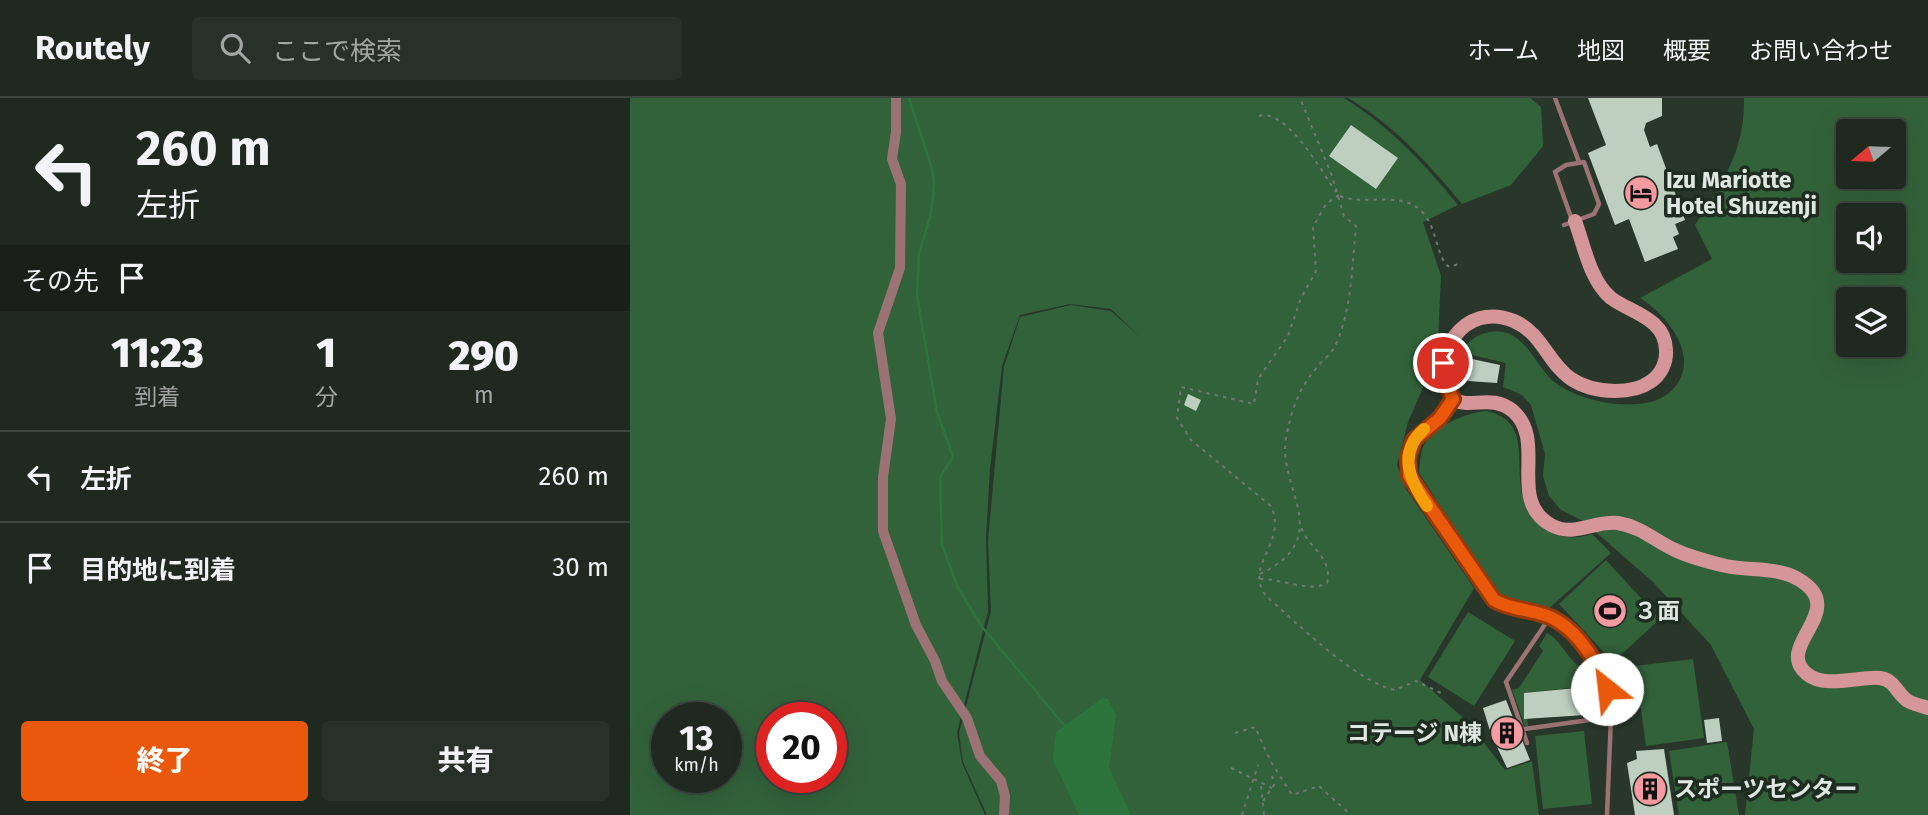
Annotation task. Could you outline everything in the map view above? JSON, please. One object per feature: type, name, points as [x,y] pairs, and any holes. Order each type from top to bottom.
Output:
[{"type":"street","points":[[896,98],[896,132],[892,159],[901,184],[900,268],[878,333],[891,419],[883,477],[883,531],[916,625],[942,681],[967,718],[980,756],[1001,781],[1005,796],[1004,815]]},
{"type":"street","points":[[1571,223],[1596,280],[1604,291],[1642,314],[1661,332],[1666,352],[1660,372],[1650,382],[1629,390],[1588,386],[1559,370],[1523,326],[1506,318],[1487,318],[1461,329],[1449,344],[1443,372],[1453,399],[1463,403],[1483,400],[1498,403],[1518,417],[1528,438],[1528,496],[1537,513],[1546,522],[1570,531],[1608,523],[1623,524],[1650,533],[1679,552],[1726,566],[1797,578],[1813,594],[1817,609],[1814,624],[1798,648],[1799,663],[1807,675],[1821,680],[1883,679],[1893,684],[1909,702],[1928,708]]},
{"type":"lane","points":[[1555,98],[1578,162]]},
{"type":"lane","points":[[1584,162],[1599,204],[1594,214],[1571,223],[1555,172],[1566,165],[1584,162]]},
{"type":"lane","points":[[1453,399],[1440,418],[1414,440],[1408,457],[1413,484],[1494,600],[1550,617],[1570,630],[1601,674],[1609,697],[1611,717],[1607,815]]},
{"type":"lane","points":[[1527,743],[1506,682],[1550,617]]},
{"type":"lane","points":[[1524,729],[1611,717]]},
{"type":"path","points":[[1260,574],[1286,556],[1297,538],[1299,523],[1296,492],[1286,456],[1286,439],[1294,401],[1317,367],[1332,352],[1344,318],[1356,226],[1346,220],[1339,195],[1300,98]]},
{"type":"path","points":[[1259,116],[1271,116],[1288,127],[1339,195],[1357,201],[1392,198],[1416,209],[1427,218],[1445,264],[1450,267],[1461,263]]},
{"type":"path","points":[[1339,195],[1325,204],[1313,227],[1315,271],[1301,298],[1288,336],[1258,379],[1254,404],[1181,387],[1176,405],[1178,424],[1185,434],[1271,506],[1276,528],[1272,544],[1260,561],[1259,579],[1266,596],[1353,670],[1390,689],[1403,688],[1416,681],[1443,694]]},
{"type":"path","points":[[1259,579],[1295,586],[1320,586],[1327,583],[1329,572],[1326,561],[1303,533],[1299,523]]},
{"type":"path","points":[[1236,733],[1255,727],[1275,770],[1292,795],[1319,786],[1351,815]]},
{"type":"path","points":[[1242,815],[1258,765]]},
{"type":"path","points":[[1231,768],[1252,781],[1272,788]]},
{"type":"path","points":[[1263,802],[1272,788],[1272,775],[1275,770]]},
{"type":"path","points":[[1261,785],[1264,815]]},
{"type":"shaded area","points":[[630,98],[1344,98],[1406,147],[1458,205],[1423,222],[1441,276],[1438,339],[1431,369],[1408,422],[1397,465],[1406,489],[1474,588],[1420,680],[1468,722],[1505,770],[1532,761],[1539,815],[987,815],[963,762],[959,733],[991,611],[988,540],[1004,367],[1020,317],[1071,305],[1111,311],[1140,337],[1111,309],[1070,304],[1020,315],[1002,366],[990,469],[986,538],[988,611],[957,733],[962,763],[985,815],[630,815]]},
{"type":"shaded area","points":[[1348,98],[1530,98],[1541,107],[1543,146],[1511,185],[1462,204],[1410,146],[1380,120]]},
{"type":"shaded area","points":[[1744,98],[1928,98],[1928,815],[1745,815],[1754,729],[1711,645],[1653,582],[1583,521],[1561,510],[1549,496],[1543,476],[1545,454],[1531,405],[1522,395],[1503,387],[1506,363],[1463,353],[1466,346],[1477,336],[1493,332],[1508,333],[1521,342],[1553,381],[1578,395],[1593,400],[1627,404],[1658,400],[1669,393],[1679,381],[1684,368],[1683,354],[1679,341],[1662,316],[1640,298],[1712,259],[1695,225],[1723,180],[1741,134]]},
{"type":"shaded area","points":[[1487,411],[1505,419],[1515,431],[1519,447],[1520,482],[1524,500],[1533,517],[1560,536],[1592,534],[1611,553],[1547,610],[1508,600],[1497,593],[1419,473],[1420,458],[1429,438],[1443,426],[1461,417]]},
{"type":"shaded area","name":"３面","points":[[1606,560],[1660,619],[1613,662],[1559,604]]},
{"type":"shaded area","points":[[1468,612],[1515,641],[1474,706],[1428,677]]},
{"type":"shaded area","points":[[1547,633],[1597,685],[1524,693],[1528,726],[1525,726],[1512,690],[1519,688],[1543,651],[1539,646]]},
{"type":"shaded area","name":"３面","points":[[1693,659],[1704,738],[1646,746],[1635,666]]},
{"type":"shaded area","points":[[1102,698],[1108,699],[1116,715],[1109,768],[1131,815],[1079,815],[1053,760],[1056,732]]},
{"type":"shaded area","points":[[1584,731],[1592,804],[1543,809],[1535,736]]},
{"type":"shaded area","points":[[1727,742],[1739,815],[1679,815],[1669,751]]},
{"type":"building","name":"Izu Mariotte Hotel Shuzenji","points":[[1588,98],[1662,98],[1662,116],[1646,123],[1644,130],[1650,147],[1657,144],[1685,220],[1675,224],[1679,234],[1673,237],[1678,249],[1645,262],[1629,219],[1615,225],[1588,153],[1606,145]]},
{"type":"building","points":[[1351,125],[1398,158],[1376,189],[1329,156]]},
{"type":"building","points":[[1472,359],[1500,365],[1497,383],[1468,381]]},
{"type":"building","points":[[1188,394],[1201,400],[1196,411],[1184,405]]},
{"type":"building","points":[[1598,686],[1601,714],[1524,719],[1524,693]]},
{"type":"building","name":"コテージ N棟","points":[[1506,700],[1530,760],[1507,768],[1491,734],[1483,708]]},
{"type":"building","points":[[1719,718],[1722,741],[1707,743],[1704,720]]},
{"type":"building","name":"スポーツセンター","points":[[1664,749],[1674,815],[1635,815],[1627,763],[1637,759],[1636,751]]},
{"type":"waterway","points":[[909,98],[932,169],[934,186],[931,214],[919,253],[917,296],[937,412],[953,457],[940,477],[942,545],[958,588],[983,628],[1064,725]]},
{"type":"slow traffic","points":[[1424,429],[1410,449],[1408,467],[1409,476],[1427,506]]},
{"type":"place","name":"Izu Mariotte Hotel Shuzenji","points":[[1641,193]]},
{"type":"place","name":"３面","points":[[1610,611]]},
{"type":"place","name":"コテージ N棟","points":[[1507,733]]},
{"type":"place","name":"スポーツセンター","points":[[1650,789]]},
{"type":"route","points":[[1443,363],[1445,382],[1453,399],[1440,418],[1426,426],[1414,440],[1408,457],[1409,476],[1413,484],[1494,600],[1558,620],[1570,630],[1595,664],[1607,689]]}]
